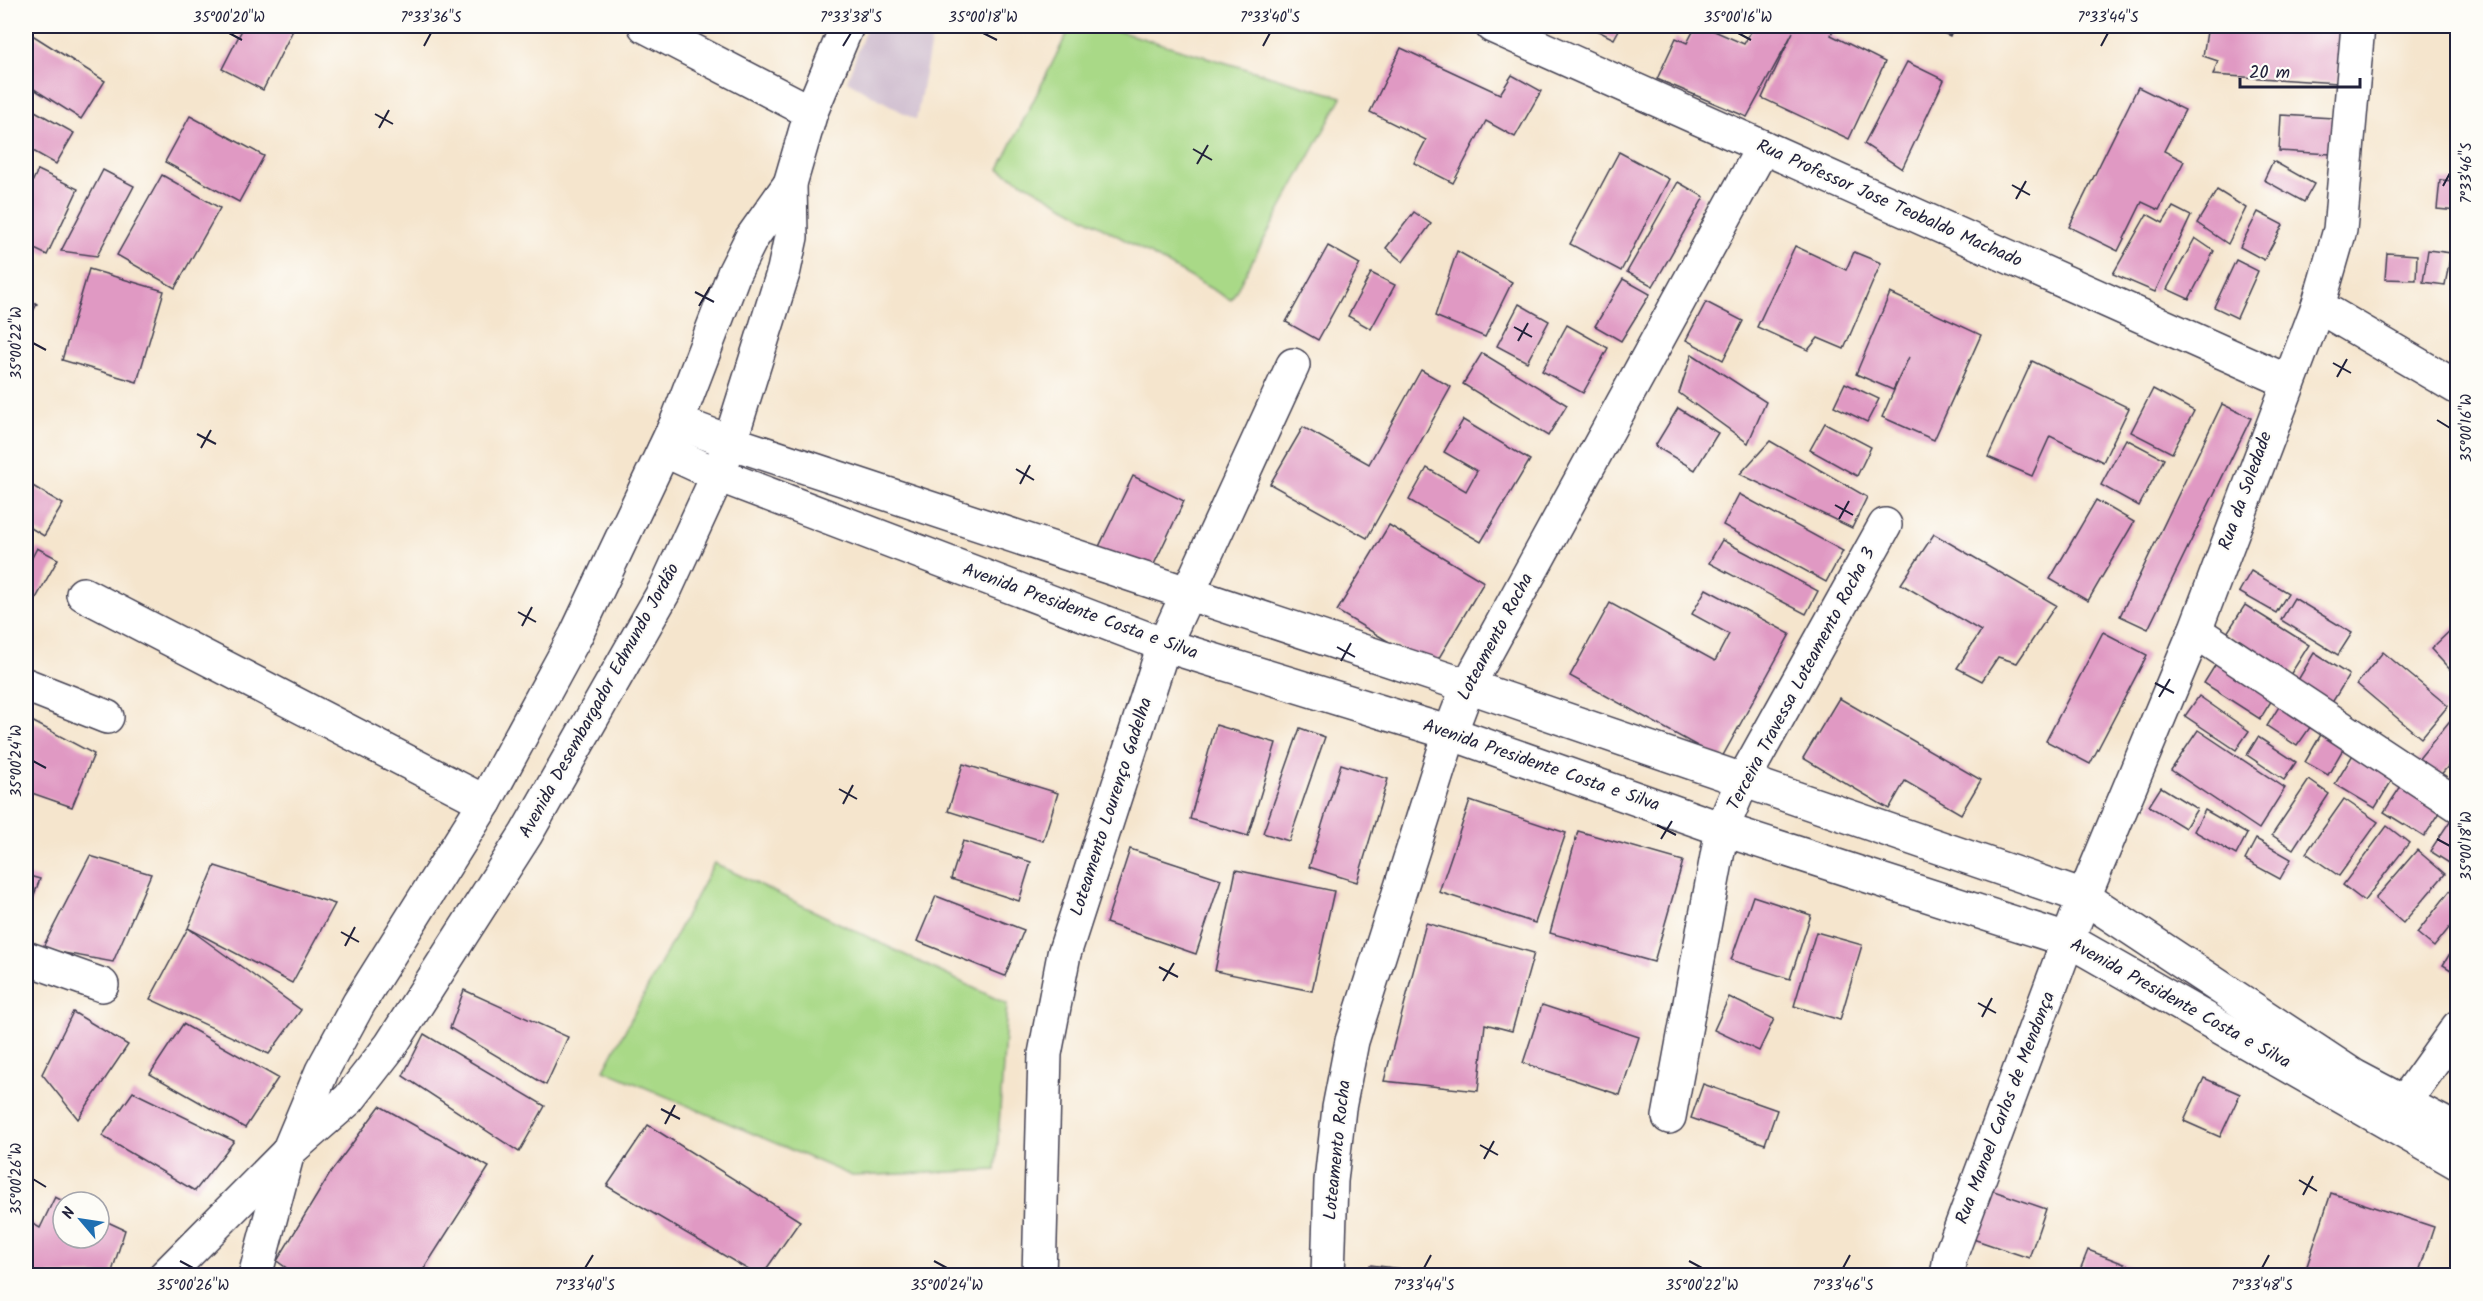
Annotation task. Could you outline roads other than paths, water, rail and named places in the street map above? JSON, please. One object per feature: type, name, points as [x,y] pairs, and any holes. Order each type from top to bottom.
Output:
[{"type":"street","points":[[645,26],[812,112]]},
{"type":"street","name":"Avenida Desembargador Edmundo Jordão","points":[[165,1275],[288,1152],[349,1099],[371,1071],[526,834],[666,588],[718,475],[730,442],[784,270],[791,237],[790,184],[812,112],[847,26]]},
{"type":"street","name":"Rua Professor Jose Teobaldo Machado","points":[[1492,26],[2287,381]]},
{"type":"street","name":"Rua da Soledade","points":[[2070,941],[2084,897],[2195,631],[2287,381],[2318,306],[2340,230],[2358,26]]},
{"type":"street","name":"Loteamento Rocha","points":[[1328,1275],[1331,1181],[1339,1108],[1352,1041],[1450,733],[1468,686],[1762,147]]},
{"type":"street","points":[[255,1275],[288,1152],[304,1110],[337,1041],[484,802],[576,635],[671,436],[734,273],[751,239],[790,184]]},
{"type":"street","points":[[2318,306],[2457,388]]},
{"type":"street","name":"Loteamento Lourenço Gadelha","points":[[1039,1275],[1045,1054],[1064,954],[1164,645],[1293,365]]},
{"type":"street","name":"Avenida Presidente Costa e Silva","points":[[671,436],[730,442],[1468,686],[1742,782],[2084,897],[2354,1076],[2457,1163]]},
{"type":"street","name":"Avenida Presidente Costa e Silva","points":[[671,436],[718,475],[1164,645],[1450,733],[1722,829],[2070,941],[2397,1112],[2457,1131]]},
{"type":"street","name":"Terceira Travessa Loteamento Rocha 3","points":[[1669,1117],[1722,829],[1742,782],[1885,525]]},
{"type":"street","points":[[83,594],[484,802]]},
{"type":"street","points":[[2195,631],[2457,805]]},
{"type":"street","points":[[26,685],[107,717]]},
{"type":"street","name":"Rua Manoel Carlos de Mendonça","points":[[1947,1275],[1950,1257],[2070,941]]},
{"type":"street","points":[[26,958],[102,985]]},
{"type":"street","points":[[2397,1112],[2457,1027]]}]
